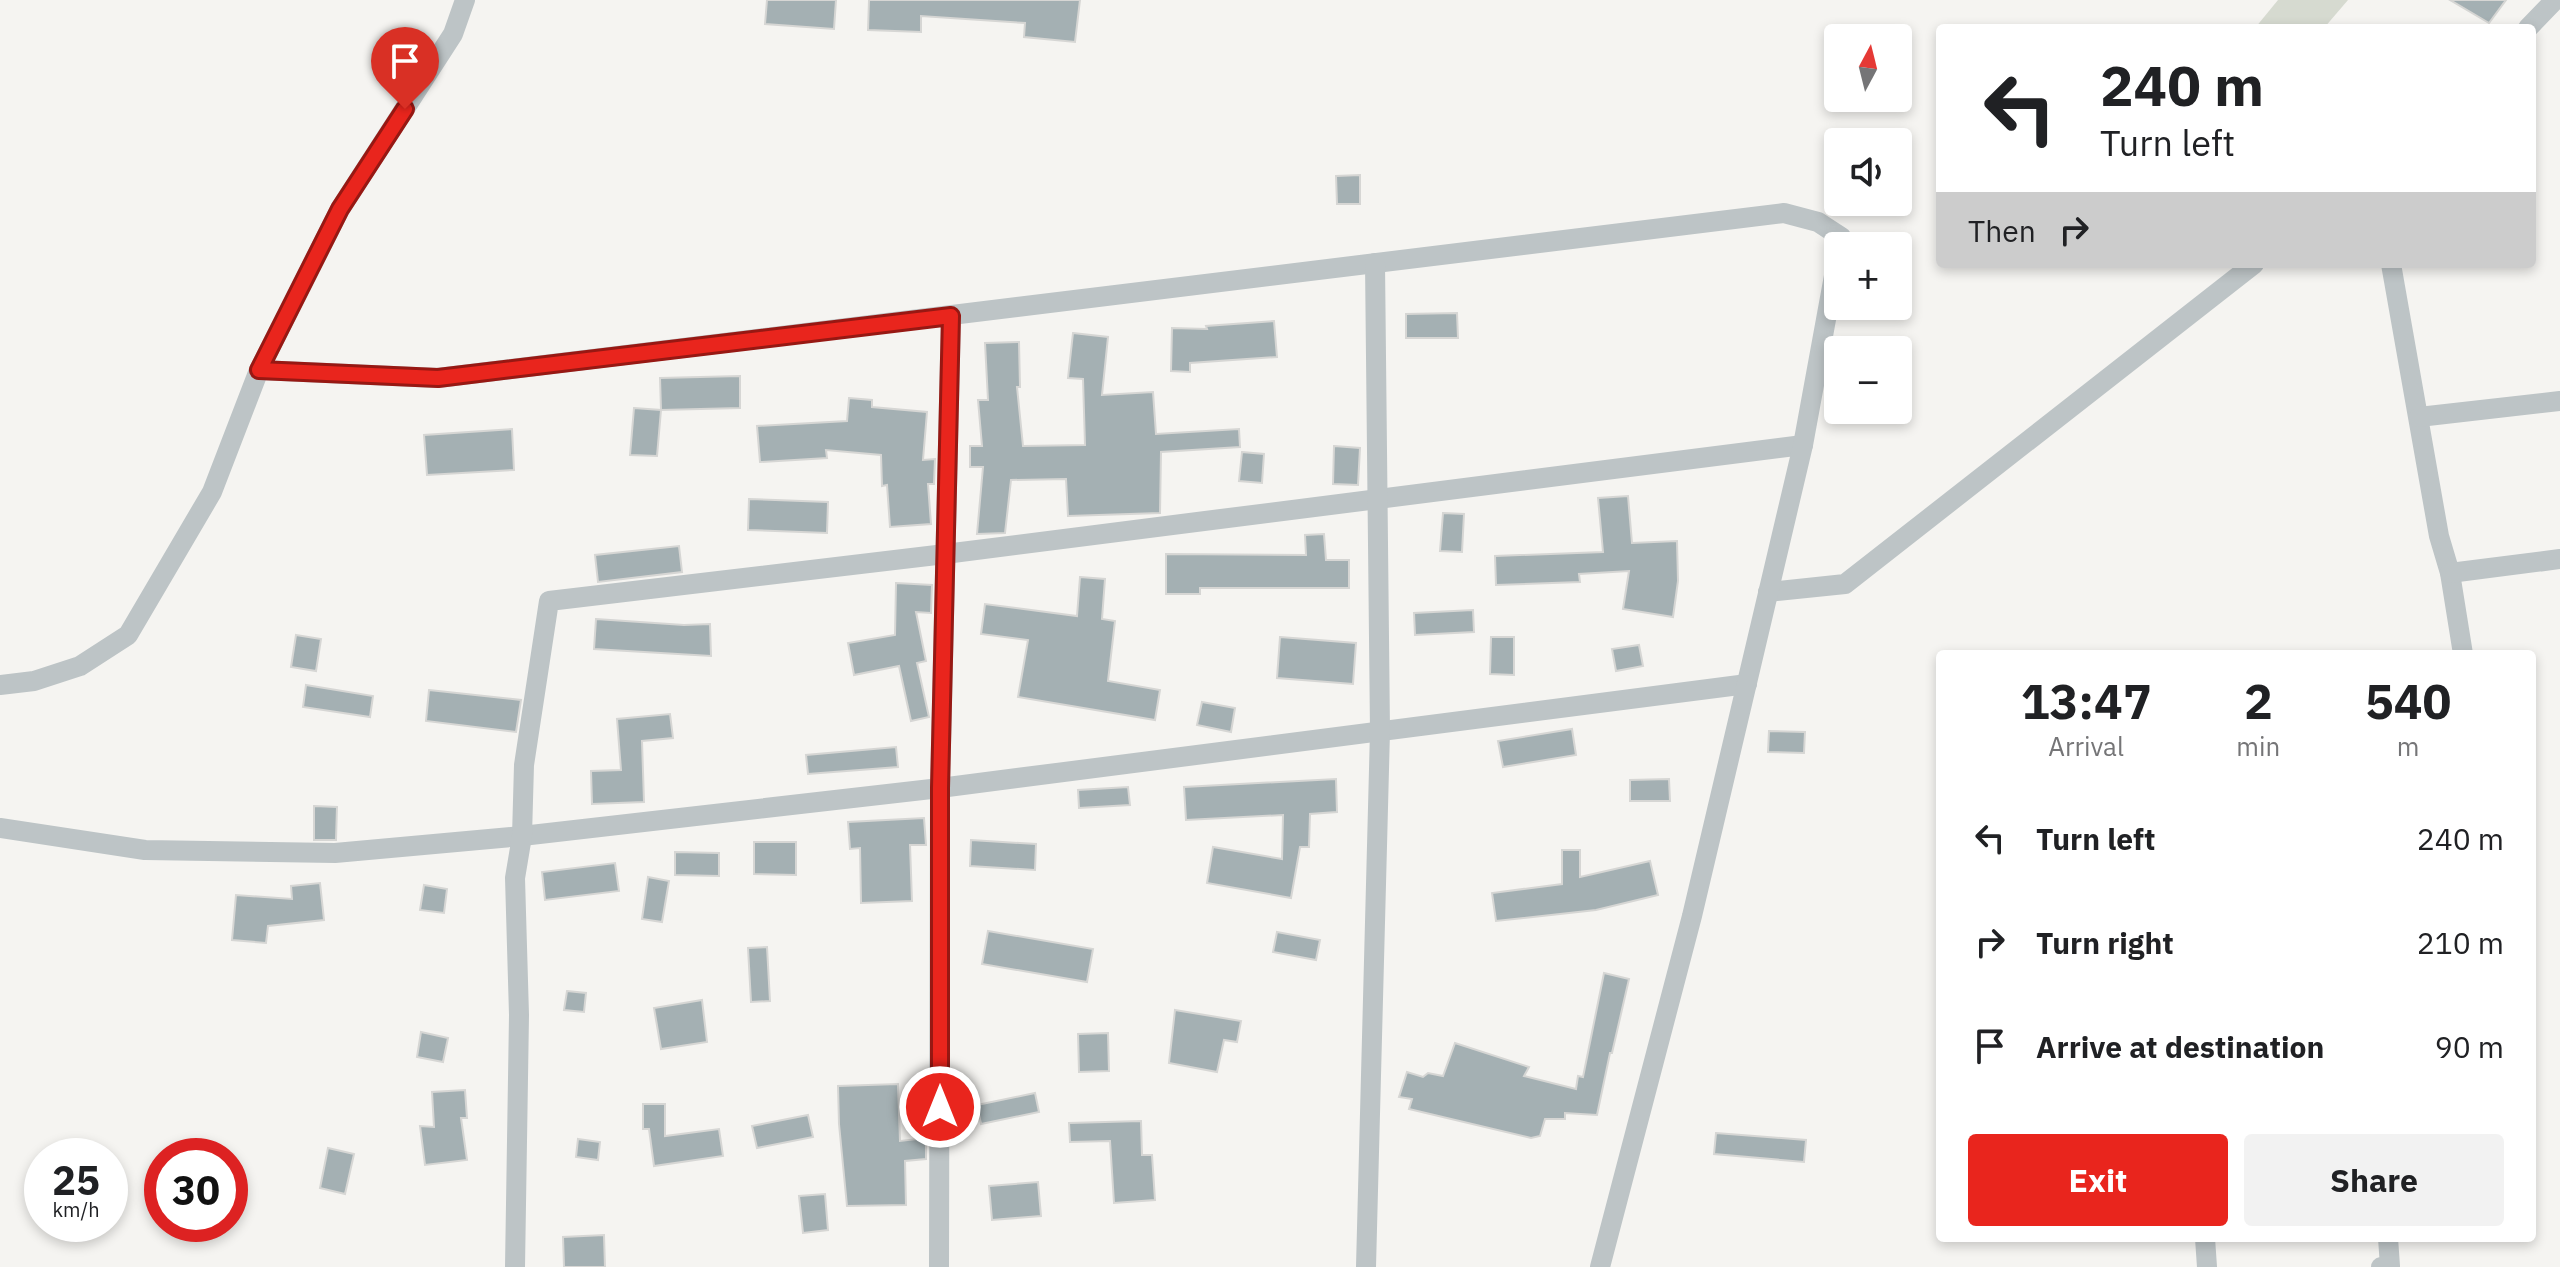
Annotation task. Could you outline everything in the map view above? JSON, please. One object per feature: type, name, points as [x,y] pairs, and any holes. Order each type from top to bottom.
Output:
[{"type":"street","points":[[0,685],[34,681],[80,666],[128,635],[212,492],[259,370],[340,209],[453,34],[465,0]]},
{"type":"street","points":[[2532,24],[2555,0]]},
{"type":"street","points":[[259,370],[438,378],[1784,213],[1818,222],[1833,232]]},
{"type":"street","points":[[1366,1267],[1380,731],[1375,263]]},
{"type":"street","points":[[1768,592],[1845,584],[2249,268]]},
{"type":"street","points":[[2392,268],[2462,650]]},
{"type":"street","points":[[939,1267],[940,788],[951,316]]},
{"type":"street","points":[[1600,1267],[1692,916],[1803,445],[1826,320]]},
{"type":"street","points":[[2419,417],[2560,401]]},
{"type":"street","points":[[515,1267],[519,1015],[515,878],[522,836],[524,765],[549,601],[1803,445]]},
{"type":"street","points":[[2450,573],[2560,559]]},
{"type":"street","points":[[0,828],[145,850],[335,853],[522,836],[940,788],[1747,684]]},
{"type":"street","points":[[2205,1242],[2207,1267]]},
{"type":"street","points":[[2381,1267],[2390,1266],[2388,1242]]},
{"type":"shaded area","points":[[2278,0],[2348,0],[2327,24],[2258,24]]},
{"type":"building","points":[[767,0],[836,0],[834,29],[765,24]]},
{"type":"building","points":[[869,0],[1080,0],[1075,42],[1024,37],[1025,23],[921,16],[921,32],[868,30]]},
{"type":"building","points":[[2450,0],[2506,0],[2489,23]]},
{"type":"building","points":[[1360,175],[1360,204],[1337,204],[1336,176]]},
{"type":"building","points":[[1457,313],[1458,338],[1406,338],[1406,314]]},
{"type":"building","points":[[1274,321],[1277,357],[1190,363],[1190,372],[1171,371],[1172,328],[1207,329],[1206,326]]},
{"type":"building","points":[[1073,333],[1108,337],[1102,395],[1153,392],[1156,434],[1239,429],[1240,447],[1161,452],[1160,513],[1068,516],[1066,479],[1011,480],[1005,533],[977,534],[983,467],[970,467],[970,446],[982,446],[978,400],[988,400],[985,343],[1019,342],[1020,387],[1017,387],[1023,446],[1085,445],[1083,379],[1068,378]]},
{"type":"building","points":[[740,376],[740,408],[661,410],[660,378]]},
{"type":"building","points":[[849,398],[872,400],[872,407],[927,412],[923,460],[935,459],[934,484],[928,484],[931,524],[890,527],[887,485],[882,486],[881,455],[826,450],[827,458],[760,462],[757,426],[847,421]]},
{"type":"building","points":[[634,408],[661,410],[657,456],[630,455]]},
{"type":"building","points":[[512,429],[514,470],[427,475],[424,435]]},
{"type":"building","points":[[1334,446],[1360,448],[1358,485],[1333,484]]},
{"type":"building","points":[[1242,452],[1264,454],[1262,483],[1239,481]]},
{"type":"building","points":[[1628,496],[1632,543],[1677,541],[1678,581],[1673,617],[1623,609],[1629,571],[1579,574],[1580,582],[1496,585],[1495,556],[1603,552],[1598,498]]},
{"type":"building","points":[[749,499],[828,502],[827,533],[748,530]]},
{"type":"building","points":[[1443,513],[1464,514],[1462,552],[1440,551]]},
{"type":"building","points":[[1324,534],[1326,560],[1349,560],[1349,588],[1200,588],[1200,594],[1166,594],[1166,554],[1306,555],[1305,535]]},
{"type":"building","points":[[679,546],[682,572],[598,582],[595,555]]},
{"type":"building","points":[[1080,577],[1105,579],[1102,619],[1115,621],[1108,681],[1160,690],[1155,720],[1018,697],[1028,640],[981,634],[985,604],[1077,616]]},
{"type":"building","points":[[896,583],[932,585],[931,613],[916,612],[926,661],[917,663],[929,717],[911,721],[899,666],[854,675],[848,643],[895,635]]},
{"type":"building","points":[[1473,610],[1474,632],[1415,635],[1414,613]]},
{"type":"building","points":[[596,619],[710,624],[711,656],[594,649]]},
{"type":"building","points":[[296,635],[321,639],[316,671],[291,667]]},
{"type":"building","points":[[1280,637],[1356,643],[1353,684],[1277,678]]},
{"type":"building","points":[[1491,637],[1514,637],[1514,675],[1490,674]]},
{"type":"building","points":[[1639,645],[1643,666],[1616,671],[1612,649]]},
{"type":"building","points":[[306,685],[373,696],[370,717],[303,707]]},
{"type":"building","points":[[429,690],[521,700],[516,732],[426,721]]},
{"type":"building","points":[[1202,702],[1235,708],[1231,732],[1197,725]]},
{"type":"building","points":[[670,714],[673,738],[642,741],[644,802],[592,804],[591,771],[621,770],[617,719]]},
{"type":"building","points":[[1572,729],[1576,755],[1503,767],[1498,741]]},
{"type":"building","points":[[1769,731],[1805,732],[1804,753],[1768,752]]},
{"type":"building","points":[[896,747],[898,767],[808,774],[806,755]]},
{"type":"building","points":[[1336,779],[1337,812],[1310,814],[1309,847],[1300,847],[1291,898],[1207,883],[1213,847],[1282,859],[1283,815],[1186,820],[1184,787]]},
{"type":"building","points":[[1669,779],[1670,801],[1630,801],[1630,780]]},
{"type":"building","points":[[1128,787],[1130,805],[1079,808],[1078,790]]},
{"type":"building","points":[[314,806],[337,807],[336,840],[314,840]]},
{"type":"building","points":[[924,818],[926,845],[910,845],[912,901],[861,903],[860,848],[850,849],[848,822]]},
{"type":"building","points":[[971,840],[1036,844],[1035,870],[970,866]]},
{"type":"building","points":[[754,842],[796,842],[796,875],[754,874]]},
{"type":"building","points":[[1562,850],[1580,850],[1580,877],[1650,861],[1658,895],[1596,910],[1496,921],[1492,893],[1562,884]]},
{"type":"building","points":[[675,852],[719,853],[719,876],[675,875]]},
{"type":"building","points":[[615,863],[619,891],[545,900],[542,872]]},
{"type":"building","points":[[648,877],[669,881],[662,922],[642,919]]},
{"type":"building","points":[[320,883],[324,920],[268,926],[266,943],[232,940],[236,895],[292,899],[291,886]]},
{"type":"building","points":[[424,885],[447,889],[444,913],[420,910]]},
{"type":"building","points":[[988,931],[1093,949],[1087,982],[982,964]]},
{"type":"building","points":[[1277,932],[1320,940],[1316,960],[1273,952]]},
{"type":"building","points":[[767,947],[770,1001],[751,1002],[748,948]]},
{"type":"building","points":[[1604,973],[1629,979],[1597,1115],[1565,1113],[1565,1119],[1545,1119],[1540,1136],[1531,1138],[1409,1109],[1412,1099],[1399,1097],[1407,1072],[1423,1077],[1428,1073],[1443,1076],[1455,1043],[1529,1067],[1524,1076],[1576,1089],[1578,1076],[1583,1077]]},
{"type":"building","points":[[567,991],[586,993],[584,1012],[564,1010]]},
{"type":"building","points":[[702,1000],[707,1042],[661,1049],[654,1008]]},
{"type":"building","points":[[1175,1010],[1241,1021],[1237,1042],[1224,1040],[1217,1072],[1169,1063]]},
{"type":"building","points":[[421,1032],[448,1038],[443,1062],[417,1057]]},
{"type":"building","points":[[1108,1033],[1109,1071],[1079,1072],[1078,1034]]},
{"type":"building","points":[[898,1084],[900,1141],[926,1138],[926,1159],[905,1161],[906,1205],[847,1206],[838,1086]]},
{"type":"building","points":[[465,1090],[467,1118],[461,1118],[467,1160],[425,1165],[420,1126],[434,1127],[432,1092]]},
{"type":"building","points":[[1035,1093],[1039,1112],[981,1124],[977,1105]]},
{"type":"building","points":[[643,1104],[665,1104],[665,1136],[719,1129],[723,1156],[654,1166],[649,1129],[643,1129]]},
{"type":"building","points":[[808,1115],[813,1137],[757,1148],[752,1126]]},
{"type":"building","points":[[1141,1121],[1142,1155],[1152,1155],[1155,1200],[1114,1203],[1110,1141],[1070,1142],[1069,1123]]},
{"type":"building","points":[[1716,1133],[1806,1140],[1804,1162],[1714,1154]]},
{"type":"building","points":[[578,1139],[600,1142],[598,1160],[576,1157]]},
{"type":"building","points":[[328,1148],[354,1154],[345,1194],[320,1188]]},
{"type":"building","points":[[1038,1182],[1041,1216],[992,1220],[989,1186]]},
{"type":"building","points":[[825,1194],[828,1230],[803,1233],[799,1196]]},
{"type":"building","points":[[604,1235],[605,1267],[564,1267],[563,1237]]},
{"type":"route","points":[[405,109],[340,209],[259,370],[438,378],[951,316],[940,788],[940,1107]]}]
